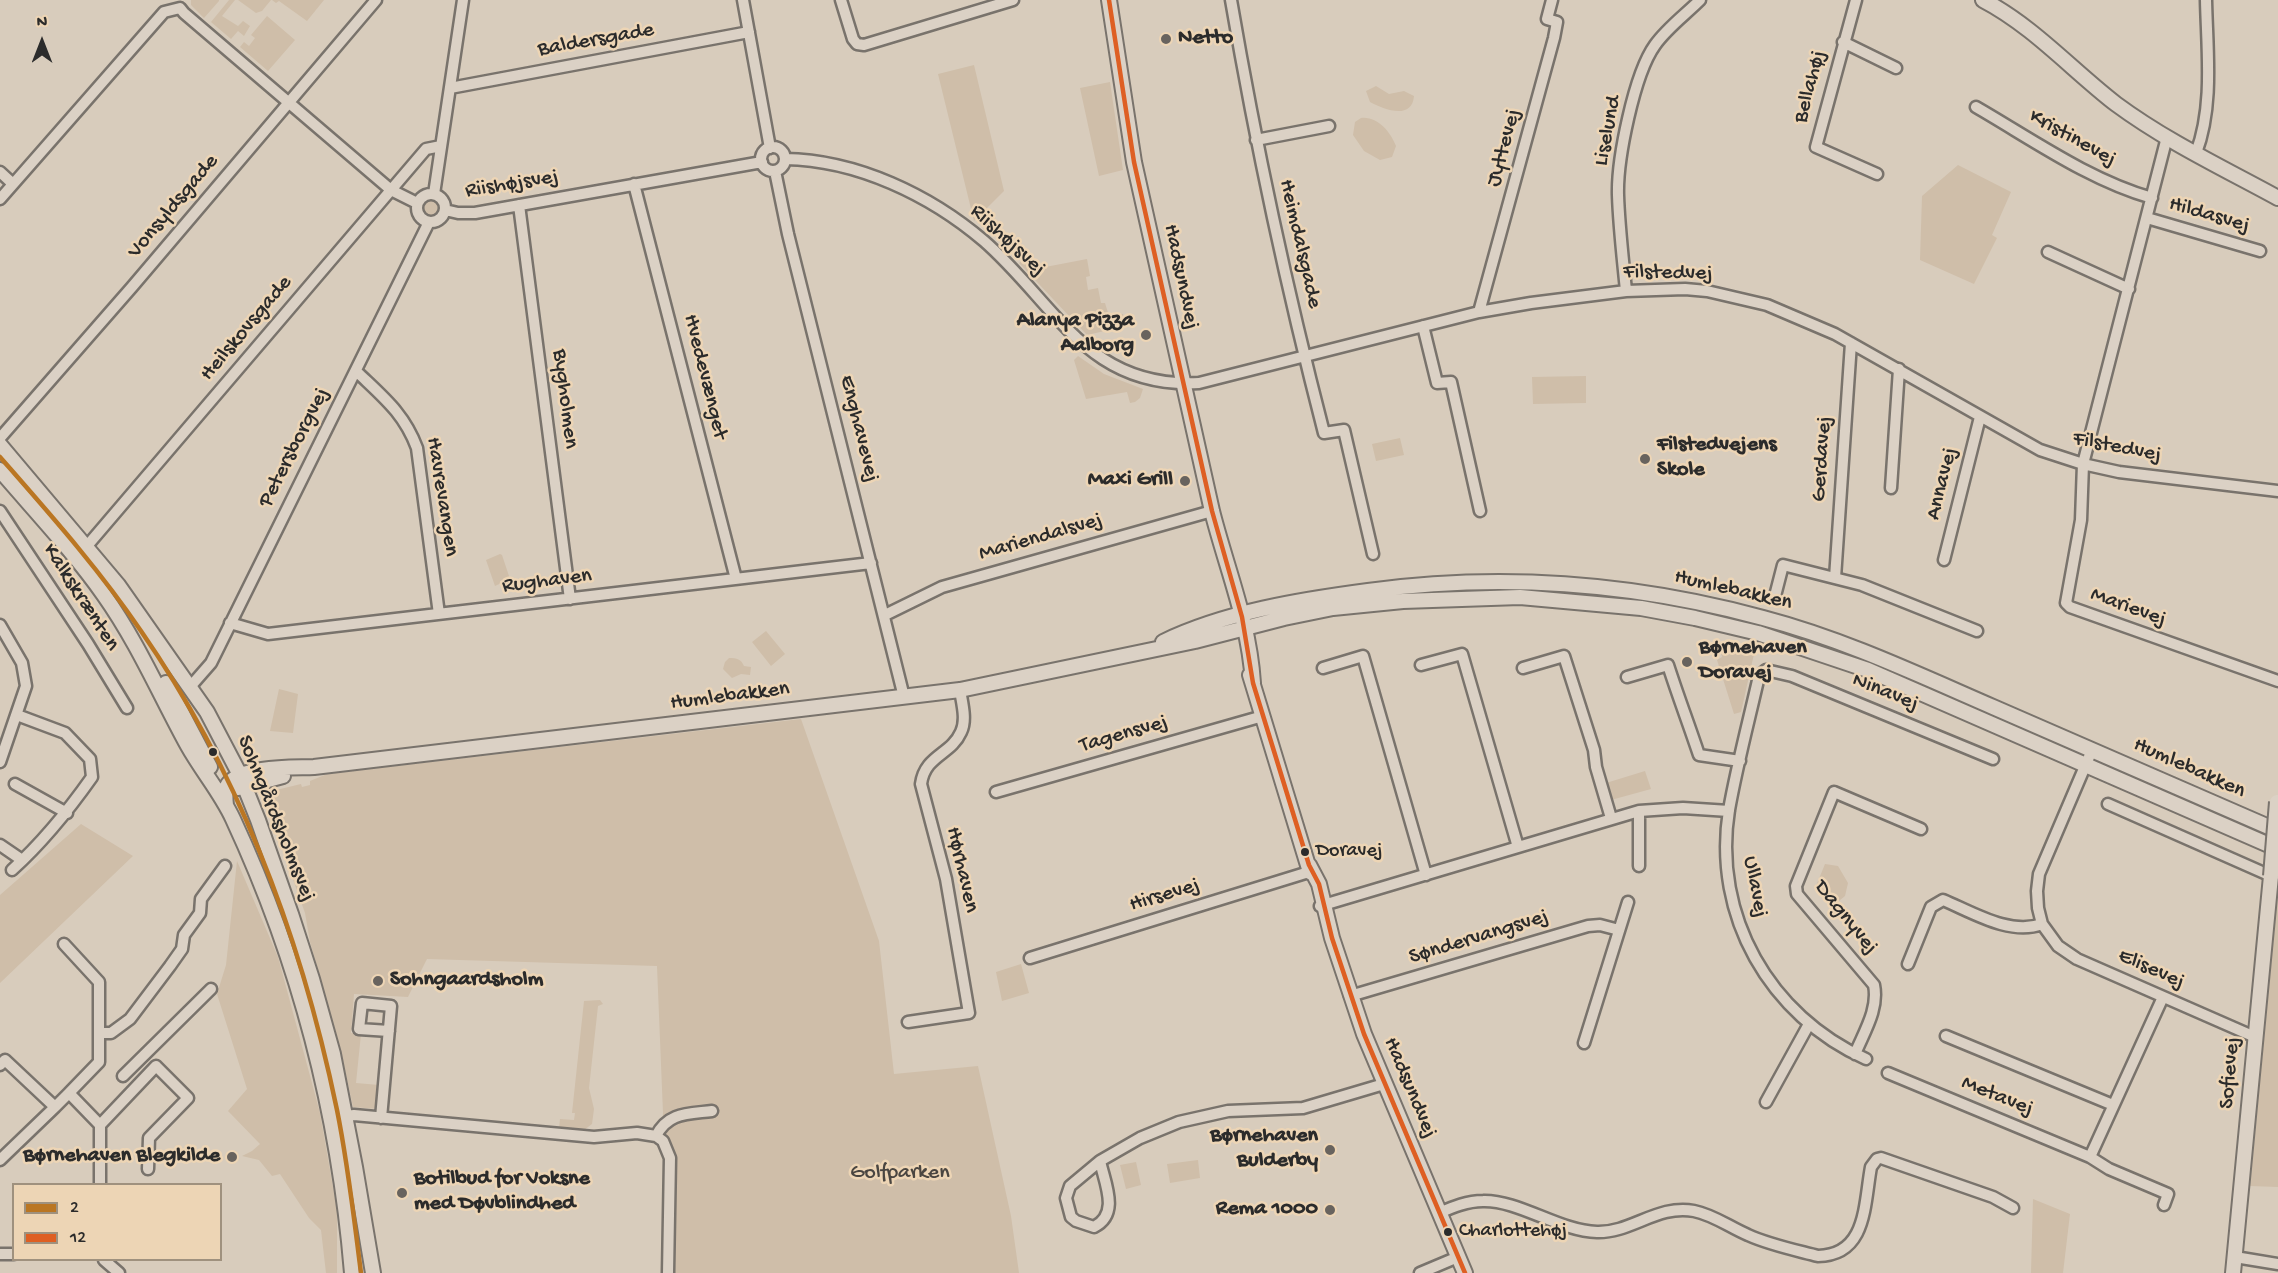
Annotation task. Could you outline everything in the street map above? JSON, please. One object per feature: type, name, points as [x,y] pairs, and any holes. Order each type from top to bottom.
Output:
[{"type":"street","name":"Vonsyldsgade","points":[[0,438],[132,287],[376,0]]},
{"type":"street","points":[[434,194],[463,0]]},
{"type":"street","points":[[743,0],[770,148]]},
{"type":"street","points":[[841,0],[853,39],[857,44],[864,45],[1013,0]]},
{"type":"street","name":"Hadsundvej","points":[[1109,0],[1134,162],[1212,511],[1224,559],[1234,583],[1239,622],[1251,653],[1253,683],[1310,869],[1319,884],[1323,908],[1350,996],[1384,1084],[1465,1273]]},
{"type":"street","name":"Heimdalsgade","points":[[1231,0],[1256,140],[1304,357],[1324,433],[1344,430],[1373,554]]},
{"type":"street","name":"Jyttevej","points":[[1479,312],[1554,38],[1557,22],[1547,19],[1552,0]]},
{"type":"street","name":"Liselund","points":[[1626,291],[1618,193],[1626,135],[1635,95],[1641,73],[1654,46],[1700,0]]},
{"type":"street","name":"Bellahøj","points":[[1856,0],[1816,147],[1877,174]]},
{"type":"street","points":[[1983,0],[2018,22],[2116,104],[2167,137],[2278,198]]},
{"type":"street","points":[[2196,153],[2205,119],[2207,90],[2206,0]]},
{"type":"street","points":[[0,199],[164,12],[180,8],[391,190],[417,203]]},
{"type":"street","name":"Baldersgade","points":[[450,87],[749,32]]},
{"type":"street","name":"Bellahøj","points":[[1843,42],[1896,68]]},
{"type":"street","name":"Kristinevej","points":[[1976,107],[2103,180],[2128,192],[2152,198]]},
{"type":"street","points":[[1256,140],[1329,126]]},
{"type":"street","points":[[2083,464],[2167,137]]},
{"type":"street","name":"Heilskovsgade","points":[[87,546],[426,149],[441,146]]},
{"type":"street","points":[[770,148],[779,149],[785,159],[781,168],[775,171],[765,168],[762,162],[763,154],[770,148]]},
{"type":"street","name":"Riishøjsvej","points":[[785,159],[815,161],[850,169],[912,193],[934,205],[984,242],[1082,344],[1104,361],[1151,380],[1183,384]]},
{"type":"street","name":"Riishøjsvej","points":[[446,210],[475,213],[762,162]]},
{"type":"street","name":"Enghavevej","points":[[775,171],[788,234],[904,697]]},
{"type":"street","points":[[0,172],[13,184]]},
{"type":"street","name":"Hvedevænget","points":[[634,184],[736,579]]},
{"type":"street","points":[[434,194],[441,198],[446,210],[438,221],[429,222],[420,217],[417,203],[422,197],[434,194]]},
{"type":"street","name":"Bygholmen","points":[[519,205],[570,598]]},
{"type":"street","name":"Hildasvej","points":[[2147,218],[2260,250]]},
{"type":"street","name":"Petersborgvej","points":[[190,687],[211,663],[429,222]]},
{"type":"street","points":[[2048,252],[2129,289]]},
{"type":"street","name":"Filstedvej","points":[[1183,384],[1199,383],[1479,312],[1553,299],[1626,291],[1685,289],[1736,297],[1799,317],[1899,369],[2040,450],[2083,464],[2119,472],[2278,491]]},
{"type":"street","points":[[1423,326],[1437,384],[1451,382],[1480,511]]},
{"type":"street","name":"Gerdavej","points":[[1835,578],[1851,343]]},
{"type":"street","points":[[1891,488],[1899,369]]},
{"type":"street","name":"Havrevangen","points":[[356,371],[396,410],[410,428],[417,448],[439,614]]},
{"type":"street","name":"Annavej","points":[[1944,560],[1980,417]]},
{"type":"street","name":"Sohngårdsholmsvej","points":[[0,445],[118,585],[207,712],[242,781],[288,903],[333,1054],[373,1273]]},
{"type":"street","name":"Marievej","points":[[2083,464],[2081,520],[2066,603],[2070,608],[2278,681]]},
{"type":"street","name":"Sohngårdsholmsvej","points":[[0,470],[105,595],[146,662],[203,771],[226,805],[281,934],[297,984],[330,1119],[346,1214],[352,1273]]},
{"type":"street","name":"Kalkskrænten","points":[[0,511],[88,644],[127,708]]},
{"type":"street","name":"Mariendalsvej","points":[[885,615],[942,587],[1212,511]]},
{"type":"street","name":"Rughaven","points":[[230,622],[268,634],[871,563]]},
{"type":"street","points":[[1776,596],[1783,565],[1862,585],[1977,631]]},
{"type":"street","name":"Humlebakken","points":[[242,781],[259,771],[314,767],[960,690],[1148,649],[1324,597],[1417,584],[1526,582],[1626,590],[1739,612],[1855,648],[2278,831]]},
{"type":"street","points":[[105,595],[164,679],[217,780],[226,788]]},
{"type":"street","name":"Humlebakken","points":[[1239,622],[1333,608],[1403,601],[1520,597],[1641,608],[1726,626],[1803,647],[1868,670],[2278,849]]},
{"type":"street","points":[[0,625],[22,663],[26,686],[0,762]]},
{"type":"street","points":[[1421,665],[1462,654],[1518,847]]},
{"type":"street","points":[[1323,668],[1363,656],[1426,875]]},
{"type":"street","points":[[1523,668],[1564,656],[1594,750],[1596,767],[1611,818]]},
{"type":"street","points":[[1627,677],[1668,665],[1699,755],[1740,761]]},
{"type":"street","name":"Ninavej","points":[[1762,672],[1770,670],[1792,676],[1993,759]]},
{"type":"street","name":"Ullavej","points":[[1762,672],[1759,676],[1729,811],[1727,867],[1738,920],[1762,970],[1782,998],[1809,1024],[1833,1041],[1866,1059]]},
{"type":"street","name":"Hørhaven","points":[[908,1022],[969,1012],[946,879],[921,784],[928,764],[952,744],[962,731],[960,690]]},
{"type":"street","points":[[12,870],[66,813],[92,777],[90,759],[65,733],[17,715]]},
{"type":"street","name":"Tagensvej","points":[[996,792],[1263,716]]},
{"type":"street","points":[[1908,964],[1931,907],[1943,900],[2012,928],[2026,929],[2042,924],[2038,908],[2039,874],[2092,750]]},
{"type":"street","points":[[226,805],[226,788],[230,782],[242,781]]},
{"type":"street","points":[[15,784],[66,813]]},
{"type":"street","name":"Dagnyvej","points":[[1855,1054],[1875,1005],[1874,985],[1797,894],[1796,886],[1834,792],[1921,829]]},
{"type":"street","name":"Sofievej","points":[[2233,1273],[2278,797]]},
{"type":"street","points":[[2108,804],[2271,876]]},
{"type":"street","points":[[1323,908],[1639,811],[1683,808],[1729,811]]},
{"type":"street","points":[[1639,811],[1639,866]]},
{"type":"street","points":[[0,846],[22,860]]},
{"type":"street","points":[[99,1033],[111,1033],[130,1019],[170,966],[182,949],[184,935],[200,914],[201,899],[225,866]]},
{"type":"street","name":"Hirsevej","points":[[1030,958],[1310,869]]},
{"type":"street","points":[[1584,1043],[1628,902]]},
{"type":"street","name":"Elisevej","points":[[2042,924],[2058,946],[2077,959],[2255,1037]]},
{"type":"street","name":"Søndervangsvej","points":[[1350,996],[1588,926],[1600,925],[1619,930]]},
{"type":"street","points":[[0,1160],[99,1062],[99,982],[64,944]]},
{"type":"street","points":[[123,1076],[211,989]]},
{"type":"street","points":[[2090,1157],[2163,997]]},
{"type":"street","points":[[1766,1102],[1809,1024]]},
{"type":"street","points":[[381,1118],[389,1031]]},
{"type":"street","name":"Metavej","points":[[1946,1036],[2113,1105]]},
{"type":"street","points":[[143,1056],[188,1098],[149,1138],[148,1169]]},
{"type":"street","points":[[0,1065],[5,1060],[55,1107]]},
{"type":"street","points":[[100,1183],[100,1125],[156,1066]]},
{"type":"street","name":"Metavej","points":[[1888,1074],[2090,1157],[2109,1169],[2168,1194],[2164,1205]]},
{"type":"street","points":[[1100,1161],[1110,1207],[1108,1215],[1099,1225],[1088,1227],[1071,1217],[1066,1198],[1067,1191],[1100,1161],[1140,1138],[1182,1122],[1228,1111],[1303,1108],[1384,1084]]},
{"type":"street","points":[[69,1093],[100,1125]]},
{"type":"street","points":[[656,1136],[661,1125],[668,1119],[712,1111]]},
{"type":"street","points":[[345,1116],[594,1137],[637,1133],[656,1136],[663,1141],[670,1158],[668,1273]]},
{"type":"street","points":[[1439,1213],[1468,1202],[1484,1201],[1500,1203],[1564,1225],[1596,1232],[1626,1228],[1665,1212],[1691,1211],[1720,1220],[1748,1235],[1818,1256],[1827,1256],[1843,1252],[1856,1237],[1871,1167],[1876,1159],[1881,1158],[1993,1197],[2013,1208]]},
{"type":"street","points":[[1420,1273],[1458,1257]]},
{"type":"street","points":[[2235,1257],[2278,1264]]},
{"type":"street","points":[[105,1261],[119,1273]]},
{"type":"green space","points":[[191,0],[219,1],[204,18],[191,5]]},
{"type":"green space","points":[[229,0],[235,0],[222,16],[238,26],[243,21],[250,26],[244,36],[238,31],[231,39],[211,22]]},
{"type":"green space","points":[[238,0],[271,0],[262,11],[256,13]]},
{"type":"green space","points":[[272,0],[324,0],[307,21],[279,1],[276,3]]},
{"type":"green space","points":[[267,16],[295,40],[268,71],[240,47],[244,42],[249,46],[255,38],[251,35]]},
{"type":"green space","points":[[974,65],[1004,191],[974,221],[938,74]]},
{"type":"green space","points":[[1110,82],[1123,170],[1099,176],[1080,88]]},
{"type":"green space","points":[[1376,86],[1389,94],[1404,91],[1414,96],[1412,104],[1403,111],[1396,111],[1370,102],[1366,91]]},
{"type":"green space","points":[[1361,118],[1372,119],[1387,130],[1396,146],[1392,157],[1380,160],[1364,151],[1353,135],[1355,122]]},
{"type":"green space","points":[[1958,165],[2011,192],[1992,235],[1997,238],[1974,284],[1920,260],[1922,196]]},
{"type":"green space","points":[[431,199],[439,204],[440,208],[435,216],[431,217],[423,212],[422,208],[427,200]]},
{"type":"green space","points":[[1028,256],[1035,269],[1087,259],[1090,276],[1086,277],[1088,290],[1098,288],[1101,303],[1105,303],[1109,316],[1123,314],[1126,326],[1087,335],[1019,263]]},
{"type":"green space","points":[[1078,356],[1104,374],[1143,389],[1140,398],[1130,403],[1127,392],[1086,399],[1074,360]]},
{"type":"green space","points":[[1586,376],[1586,403],[1533,404],[1532,377]]},
{"type":"green space","points":[[1400,438],[1404,455],[1376,461],[1372,444]]},
{"type":"green space","points":[[500,554],[510,579],[495,586],[486,560]]},
{"type":"green space","points":[[766,631],[785,654],[771,666],[752,642]]},
{"type":"green space","points":[[1719,646],[1754,654],[1741,712],[1734,714],[1717,660],[1722,657]]},
{"type":"green space","points":[[729,658],[738,659],[744,666],[751,667],[750,675],[741,674],[732,678],[723,669]]},
{"type":"green space","points":[[279,689],[298,694],[293,733],[270,731]]},
{"type":"green space","name":"Golfparken","points":[[801,719],[879,941],[894,1074],[978,1066],[1011,1216],[1019,1273],[669,1273],[673,1159],[671,1145],[662,1130],[657,966],[427,959],[408,997],[354,994],[351,1033],[361,1034],[356,1083],[379,1085],[377,1109],[353,1107],[340,1047],[310,942],[305,913],[264,798],[268,792],[301,784],[302,787],[310,785],[310,781],[327,774]]},
{"type":"green space","points":[[1645,771],[1651,789],[1611,800],[1606,783]]},
{"type":"green space","points":[[81,824],[133,856],[0,983],[0,895]]},
{"type":"green space","points":[[237,861],[278,957],[320,1113],[337,1210],[337,1273],[326,1273],[321,1230],[309,1218],[280,1174],[272,1176],[259,1160],[242,1156],[260,1144],[228,1111],[247,1089],[217,994],[226,965]]},
{"type":"green space","points":[[1825,864],[1838,866],[1848,883],[1845,896],[1833,906],[1816,886]]},
{"type":"green space","points":[[2278,893],[2278,1187],[2250,1186]]},
{"type":"green space","points":[[1021,964],[1029,993],[1002,1001],[996,972]]},
{"type":"green space","points":[[600,1000],[603,1004],[598,1006],[589,1088],[594,1109],[592,1124],[580,1133],[559,1129],[560,1119],[574,1120],[575,1113],[572,1113],[584,1001]]},
{"type":"green space","points":[[1198,1160],[1200,1178],[1170,1183],[1167,1164]]},
{"type":"green space","points":[[1136,1162],[1141,1185],[1126,1189],[1120,1165]]},
{"type":"green space","points":[[2033,1199],[2070,1214],[2063,1273],[2031,1273]]},
{"type":"transit line","name":"12","points":[[1109,0],[1134,162],[1212,511],[1242,617],[1253,683],[1309,865],[1319,884],[1332,938],[1364,1034],[1465,1273]]},
{"type":"transit line","name":"2","points":[[0,457],[91,563],[141,631],[208,742],[237,801],[286,922],[323,1047],[344,1151],[361,1273]]},
{"type":"place","name":"Netto","points":[[1166,39]]},
{"type":"place","name":"Alanya Pizza Aalborg","points":[[1146,335]]},
{"type":"place","name":"Filstedvejens Skole","points":[[1645,459]]},
{"type":"place","name":"Maxi Grill","points":[[1185,481]]},
{"type":"place","name":"Børnehaven Doravej","points":[[1687,662]]},
{"type":"place","name":"Doravej","points":[[1305,852]]},
{"type":"place","name":"Sohngaardsholm","points":[[378,981]]},
{"type":"place","name":"Børnehaven Bulderby","points":[[1330,1150]]},
{"type":"place","name":"Børnehaven Blegkilde","points":[[232,1157]]},
{"type":"place","name":"Botilbud for Voksne med Døvblindhed","points":[[402,1193]]},
{"type":"place","name":"Rema 1000","points":[[1330,1210]]},
{"type":"place","name":"Charlottehøj","points":[[1448,1232]]}]
